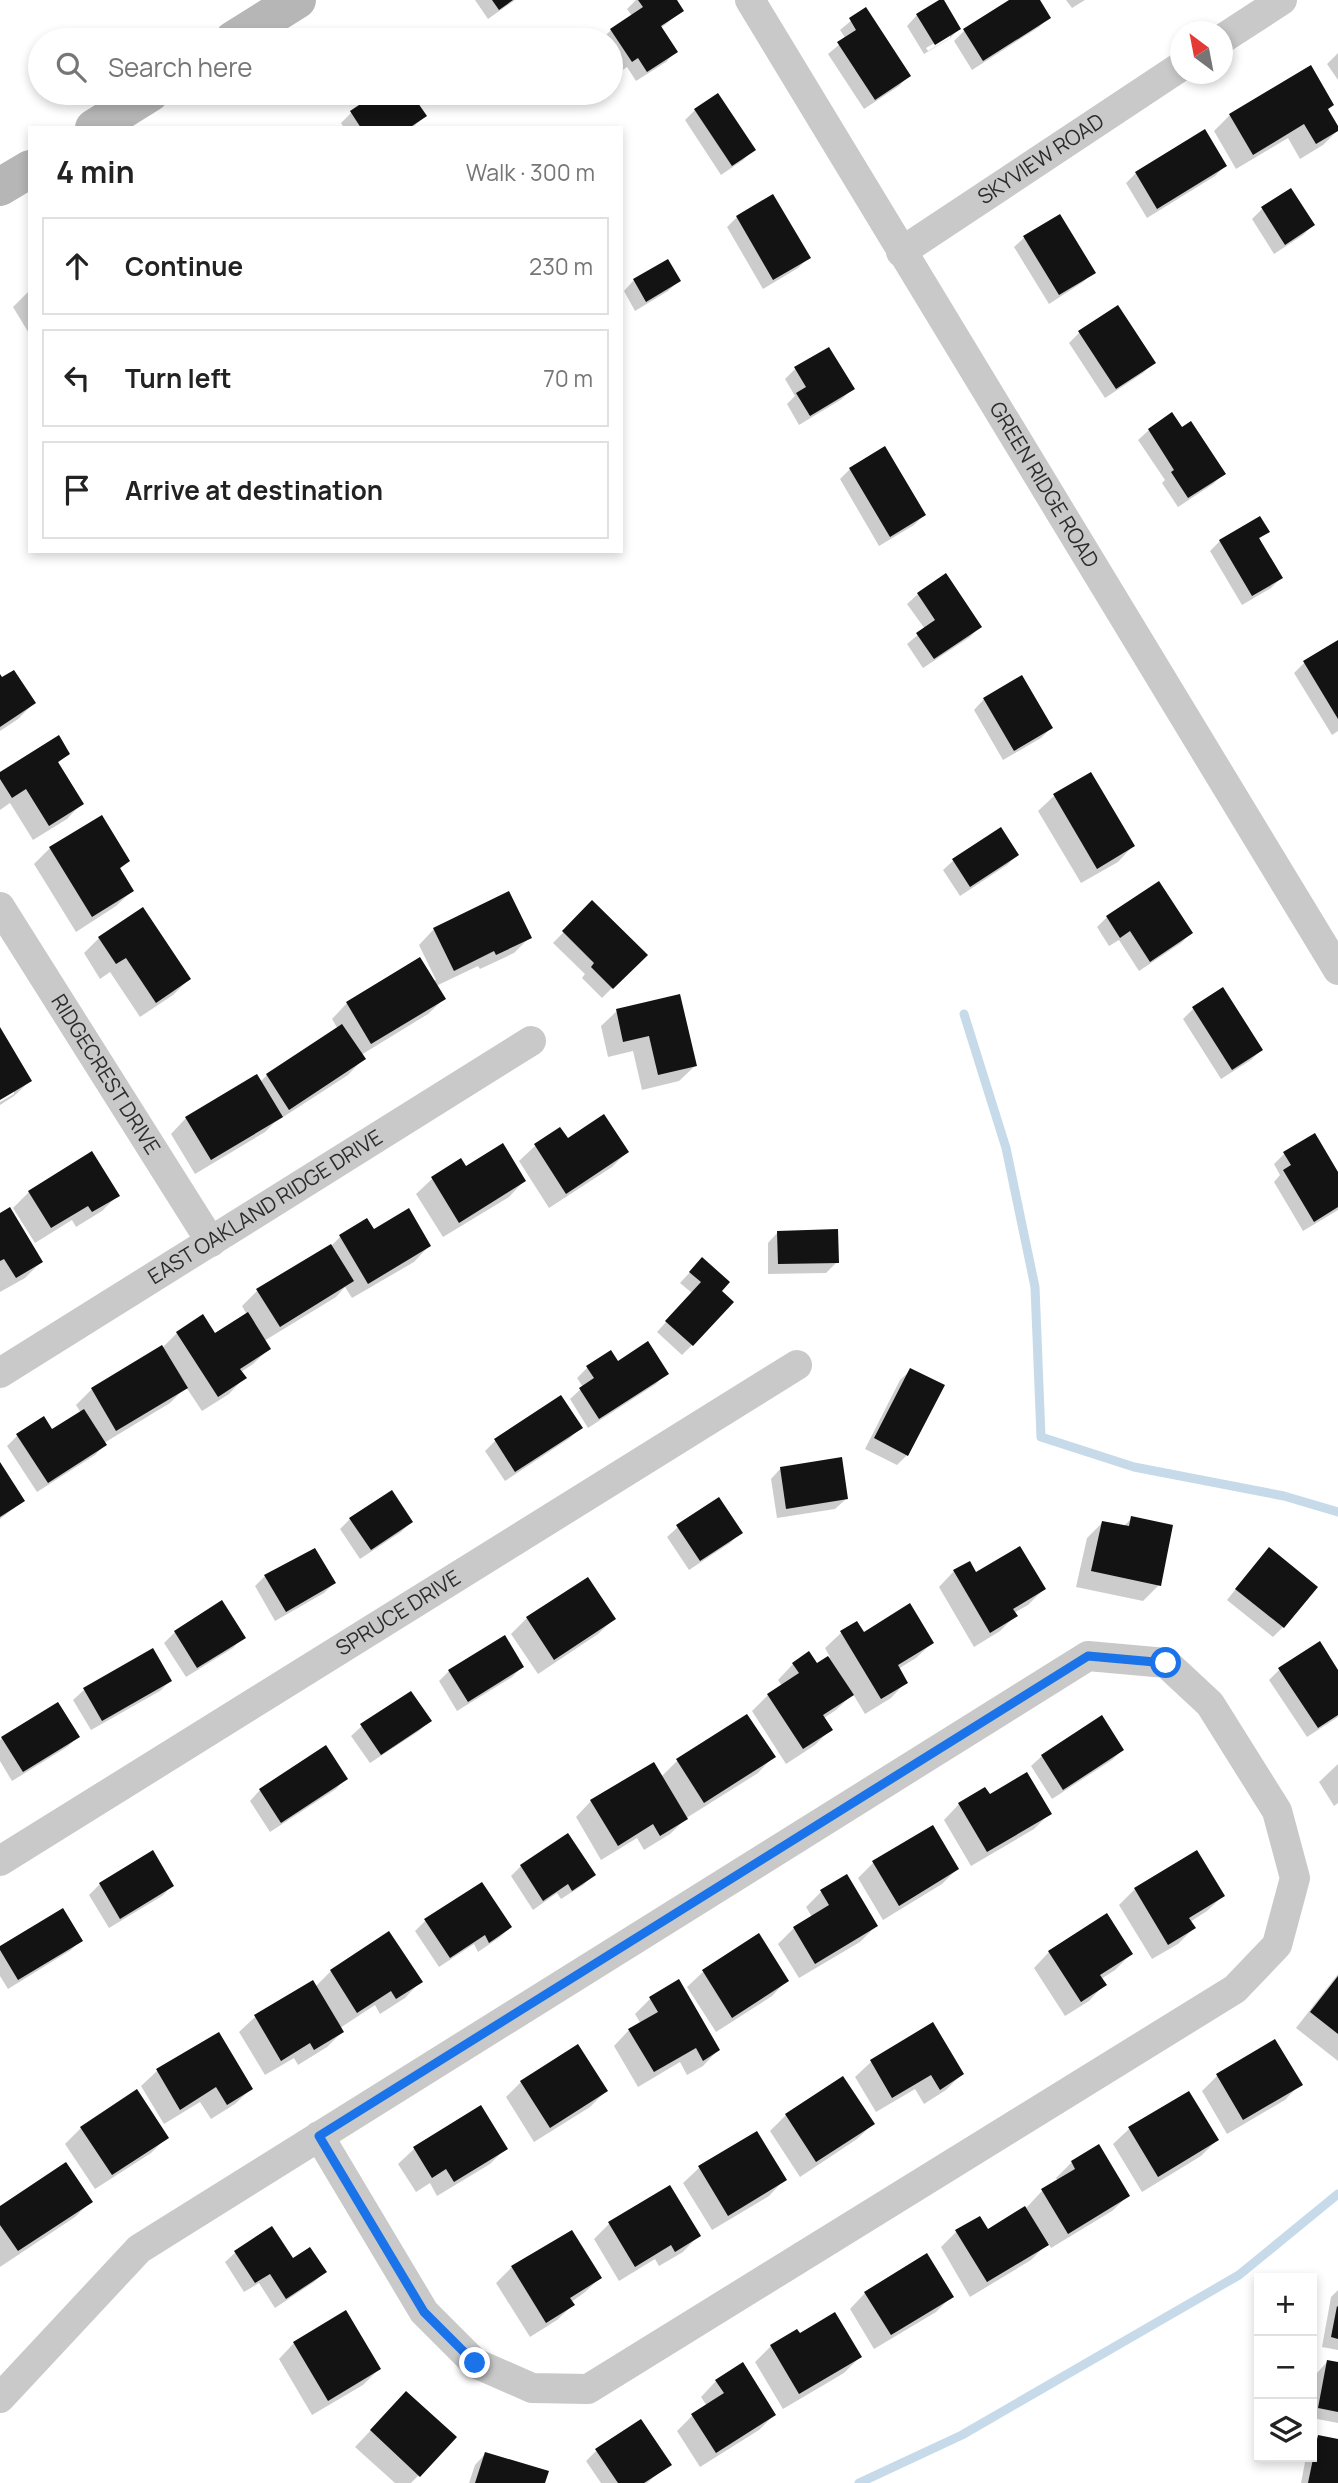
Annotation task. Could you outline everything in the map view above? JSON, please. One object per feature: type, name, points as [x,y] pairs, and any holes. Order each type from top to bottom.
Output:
[{"type":"street","points":[[252,28],[297,0]]},
{"type":"street","name":"GREEN RIDGE ROAD","points":[[750,0],[1338,970]]},
{"type":"street","points":[[1233,32],[1282,0]]},
{"type":"street","name":"SKYVIEW ROAD","points":[[901,252],[1170,74]]},
{"type":"street","points":[[97,126],[131,105]]},
{"type":"street","points":[[0,187],[28,170]]},
{"type":"street","name":"RIDGECREST DRIVE","points":[[0,907],[211,1242]]},
{"type":"street","name":"EAST OAKLAND RIDGE DRIVE","points":[[0,1373],[531,1041]]},
{"type":"street","name":"SPRUCE DRIVE","points":[[0,1861],[797,1365]]},
{"type":"street","points":[[0,2398],[139,2249],[319,2136],[1088,1656],[1166,1663],[1210,1704],[1277,1811],[1296,1878],[1277,1945],[1235,1989],[588,2389],[532,2388],[475,2363],[424,2312],[319,2136]]},
{"type":"building","points":[[492,0],[513,0],[499,10]]},
{"type":"building","points":[[638,0],[677,0],[684,11],[661,26],[678,52],[647,72],[638,58],[632,62],[623,48],[623,28],[612,28],[643,7]]},
{"type":"building","points":[[939,0],[944,0],[961,29],[935,45],[916,14]]},
{"type":"building","points":[[1009,0],[1040,0],[1051,18],[983,61],[963,29]]},
{"type":"building","points":[[866,7],[911,76],[875,100],[837,42],[856,30],[849,18]]},
{"type":"building","points":[[1311,65],[1334,105],[1328,109],[1338,131],[1316,144],[1304,124],[1253,155],[1229,114]]},
{"type":"building","points":[[718,93],[756,150],[732,166],[694,109]]},
{"type":"building","points":[[359,105],[419,105],[427,116],[412,126],[360,126],[350,111]]},
{"type":"building","points":[[1205,129],[1227,166],[1157,209],[1135,172]]},
{"type":"building","points":[[1291,188],[1315,225],[1285,245],[1261,207]]},
{"type":"building","points":[[773,194],[811,258],[773,280],[736,216]]},
{"type":"building","points":[[1060,214],[1096,273],[1059,295],[1023,236]]},
{"type":"building","points":[[668,259],[681,281],[646,302],[633,279]]},
{"type":"building","points":[[1118,305],[1156,363],[1116,389],[1078,331]]},
{"type":"building","points":[[829,347],[855,389],[810,416],[796,393],[806,387],[794,367]]},
{"type":"building","points":[[1172,412],[1182,427],[1191,421],[1226,474],[1188,498],[1148,429]]},
{"type":"building","points":[[885,446],[926,515],[890,537],[849,468]]},
{"type":"building","points":[[1260,516],[1270,532],[1259,538],[1283,578],[1252,596],[1219,540]]},
{"type":"building","points":[[946,573],[982,627],[934,659],[916,633],[935,620],[917,593]]},
{"type":"building","points":[[1338,640],[1338,719],[1303,661]]},
{"type":"building","points":[[14,670],[36,703],[0,727],[0,674],[2,677]]},
{"type":"building","points":[[1022,675],[1053,728],[1014,751],[983,698]]},
{"type":"building","points":[[59,735],[70,754],[58,762],[84,804],[49,826],[26,789],[12,798],[0,779],[0,772]]},
{"type":"building","points":[[1091,772],[1135,846],[1097,869],[1053,794]]},
{"type":"building","points":[[102,815],[130,861],[120,868],[134,891],[92,917],[49,847]]},
{"type":"building","points":[[1001,827],[1019,855],[970,887],[952,859]]},
{"type":"building","points":[[1159,881],[1193,933],[1150,962],[1130,931],[1120,938],[1106,916]]},
{"type":"building","points":[[509,891],[532,938],[496,955],[494,951],[454,971],[433,928]]},
{"type":"building","points":[[592,900],[648,955],[613,989],[591,967],[594,963],[562,931]]},
{"type":"building","points":[[143,907],[191,979],[156,1003],[126,958],[116,964],[98,937]]},
{"type":"building","points":[[420,957],[446,999],[371,1044],[346,1002]]},
{"type":"building","points":[[1223,987],[1263,1050],[1232,1070],[1192,1007]]},
{"type":"building","points":[[680,994],[697,1066],[658,1075],[649,1036],[623,1042],[616,1009]]},
{"type":"building","points":[[342,1024],[366,1059],[289,1110],[266,1074]]},
{"type":"building","points":[[0,1027],[32,1081],[0,1100]]},
{"type":"building","points":[[257,1074],[283,1117],[211,1160],[185,1117]]},
{"type":"building","points":[[604,1114],[629,1152],[566,1194],[534,1144],[560,1127],[568,1138]]},
{"type":"building","points":[[1315,1133],[1338,1172],[1338,1207],[1314,1222],[1283,1170],[1291,1165],[1283,1152]]},
{"type":"building","points":[[503,1143],[526,1181],[459,1223],[431,1177],[461,1158],[466,1166]]},
{"type":"building","points":[[92,1151],[120,1196],[92,1212],[88,1206],[51,1228],[28,1191]]},
{"type":"building","points":[[10,1207],[43,1262],[16,1278],[4,1259],[0,1261],[0,1213]]},
{"type":"building","points":[[409,1208],[431,1246],[368,1284],[339,1235],[367,1218],[374,1229]]},
{"type":"building","points":[[838,1229],[839,1263],[778,1264],[777,1231]]},
{"type":"building","points":[[331,1244],[354,1281],[280,1327],[256,1289]]},
{"type":"building","points":[[702,1257],[730,1282],[722,1291],[734,1302],[693,1346],[665,1321],[701,1282],[689,1272]]},
{"type":"building","points":[[248,1312],[271,1349],[240,1369],[247,1378],[218,1397],[176,1332],[203,1314],[215,1333]]},
{"type":"building","points":[[648,1341],[669,1374],[599,1419],[579,1388],[594,1378],[586,1366],[611,1350],[618,1361]]},
{"type":"building","points":[[162,1345],[188,1388],[116,1431],[91,1388]]},
{"type":"building","points":[[910,1368],[945,1385],[908,1456],[874,1438]]},
{"type":"building","points":[[561,1395],[583,1428],[515,1472],[494,1439]]},
{"type":"building","points":[[84,1409],[107,1445],[48,1483],[16,1434],[44,1416],[52,1429]]},
{"type":"building","points":[[842,1457],[848,1499],[786,1509],[780,1467]]},
{"type":"building","points":[[0,1462],[25,1501],[0,1517]]},
{"type":"building","points":[[392,1490],[413,1522],[371,1550],[349,1518]]},
{"type":"building","points":[[719,1497],[743,1533],[700,1561],[676,1525]]},
{"type":"building","points":[[1131,1516],[1173,1525],[1161,1586],[1091,1571],[1102,1521],[1129,1526]]},
{"type":"building","points":[[1020,1546],[1046,1589],[1013,1609],[1018,1616],[990,1633],[953,1570],[970,1561],[976,1572]]},
{"type":"building","points":[[1269,1547],[1318,1587],[1284,1628],[1235,1589]]},
{"type":"building","points":[[315,1548],[336,1583],[286,1612],[264,1575]]},
{"type":"building","points":[[588,1577],[616,1619],[554,1660],[526,1617]]},
{"type":"building","points":[[222,1600],[246,1638],[197,1668],[174,1631]]},
{"type":"building","points":[[910,1603],[934,1643],[898,1665],[908,1683],[881,1699],[840,1631],[857,1621],[864,1632]]},
{"type":"building","points":[[505,1635],[524,1667],[468,1702],[448,1670]]},
{"type":"building","points":[[1320,1641],[1338,1670],[1338,1715],[1318,1728],[1278,1668]]},
{"type":"building","points":[[153,1648],[172,1681],[102,1721],[83,1688]]},
{"type":"building","points":[[809,1651],[817,1663],[828,1656],[854,1695],[823,1715],[833,1730],[803,1749],[767,1694],[799,1673],[792,1663]]},
{"type":"building","points":[[411,1691],[432,1721],[381,1755],[360,1724]]},
{"type":"building","points":[[58,1702],[80,1737],[23,1772],[1,1737]]},
{"type":"building","points":[[747,1714],[776,1757],[704,1803],[676,1759]]},
{"type":"building","points":[[1102,1715],[1124,1750],[1063,1790],[1041,1755]]},
{"type":"building","points":[[326,1745],[348,1779],[281,1823],[259,1789]]},
{"type":"building","points":[[654,1762],[688,1819],[660,1836],[653,1824],[618,1846],[590,1800]]},
{"type":"building","points":[[1027,1772],[1052,1814],[987,1852],[958,1803],[985,1787],[990,1794]]},
{"type":"building","points":[[933,1825],[959,1869],[899,1906],[872,1861]]},
{"type":"building","points":[[568,1833],[596,1875],[572,1891],[568,1884],[543,1901],[520,1865]]},
{"type":"building","points":[[153,1850],[174,1886],[120,1919],[99,1883]]},
{"type":"building","points":[[1197,1850],[1225,1896],[1189,1918],[1196,1928],[1168,1945],[1134,1888]]},
{"type":"building","points":[[847,1874],[878,1926],[815,1964],[793,1927],[829,1905],[820,1890]]},
{"type":"building","points":[[482,1882],[512,1927],[489,1943],[485,1935],[450,1958],[424,1919]]},
{"type":"building","points":[[63,1908],[83,1941],[18,1980],[0,1946]]},
{"type":"building","points":[[1107,1913],[1133,1954],[1100,1975],[1107,1985],[1081,2002],[1048,1951]]},
{"type":"building","points":[[389,1931],[423,1982],[396,1999],[391,1991],[357,2013],[330,1970]]},
{"type":"building","points":[[759,1933],[789,1981],[732,2018],[702,1970]]},
{"type":"building","points":[[1338,1976],[1338,2034],[1310,2012]]},
{"type":"building","points":[[679,1979],[720,2050],[703,2061],[696,2048],[654,2072],[628,2029],[658,2012],[649,1997]]},
{"type":"building","points":[[313,1980],[344,2032],[314,2050],[310,2043],[281,2061],[254,2015]]},
{"type":"building","points":[[933,2022],[964,2074],[940,2090],[931,2075],[892,2098],[870,2060]]},
{"type":"building","points":[[219,2032],[253,2089],[227,2105],[216,2087],[180,2110],[156,2069]]},
{"type":"building","points":[[1275,2039],[1303,2085],[1243,2120],[1216,2074]]},
{"type":"building","points":[[578,2044],[608,2091],[550,2128],[520,2081]]},
{"type":"building","points":[[843,2076],[875,2124],[816,2162],[785,2114]]},
{"type":"building","points":[[137,2089],[169,2138],[112,2175],[80,2127]]},
{"type":"building","points":[[1189,2091],[1219,2140],[1158,2177],[1128,2127]]},
{"type":"building","points":[[481,2105],[508,2149],[454,2182],[446,2169],[432,2178],[413,2147]]},
{"type":"building","points":[[757,2131],[787,2180],[728,2216],[698,2166]]},
{"type":"building","points":[[1099,2144],[1130,2196],[1068,2234],[1041,2189],[1075,2169],[1071,2161]]},
{"type":"building","points":[[66,2162],[93,2202],[18,2251],[0,2225],[0,2206]]},
{"type":"building","points":[[670,2185],[701,2236],[675,2252],[671,2245],[635,2267],[608,2222]]},
{"type":"building","points":[[1025,2206],[1049,2245],[987,2282],[955,2230],[980,2216],[988,2229]]},
{"type":"building","points":[[272,2226],[293,2258],[310,2247],[327,2272],[286,2299],[270,2274],[255,2283],[234,2251]]},
{"type":"building","points":[[572,2230],[602,2278],[570,2298],[575,2305],[546,2323],[511,2266]]},
{"type":"building","points":[[927,2253],[954,2297],[891,2335],[864,2292]]},
{"type":"building","points":[[1338,2307],[1338,2339],[1331,2337]]},
{"type":"building","points":[[346,2310],[381,2369],[328,2401],[293,2342]]},
{"type":"building","points":[[835,2312],[862,2357],[799,2394],[770,2345],[797,2329],[800,2333]]},
{"type":"building","points":[[1327,2360],[1338,2362],[1338,2412],[1318,2408]]},
{"type":"building","points":[[743,2362],[776,2415],[716,2453],[691,2414],[724,2393],[715,2380]]},
{"type":"building","points":[[406,2391],[457,2437],[420,2477],[370,2430]]},
{"type":"building","points":[[641,2419],[672,2465],[644,2483],[618,2483],[595,2449]]},
{"type":"building","points":[[1318,2435],[1338,2439],[1338,2483],[1308,2483],[1312,2462],[1317,2462]]},
{"type":"building","points":[[485,2452],[549,2471],[545,2483],[475,2483]]},
{"type":"waterway","points":[[964,1014],[1006,1148],[1035,1287],[1041,1437],[1134,1467],[1284,1496],[1338,1512]]},
{"type":"waterway","points":[[859,2483],[962,2435],[1239,2275],[1338,2194]]},
{"type":"route","points":[[475,2363],[424,2312],[319,2136],[1088,1656],[1166,1663]]}]
